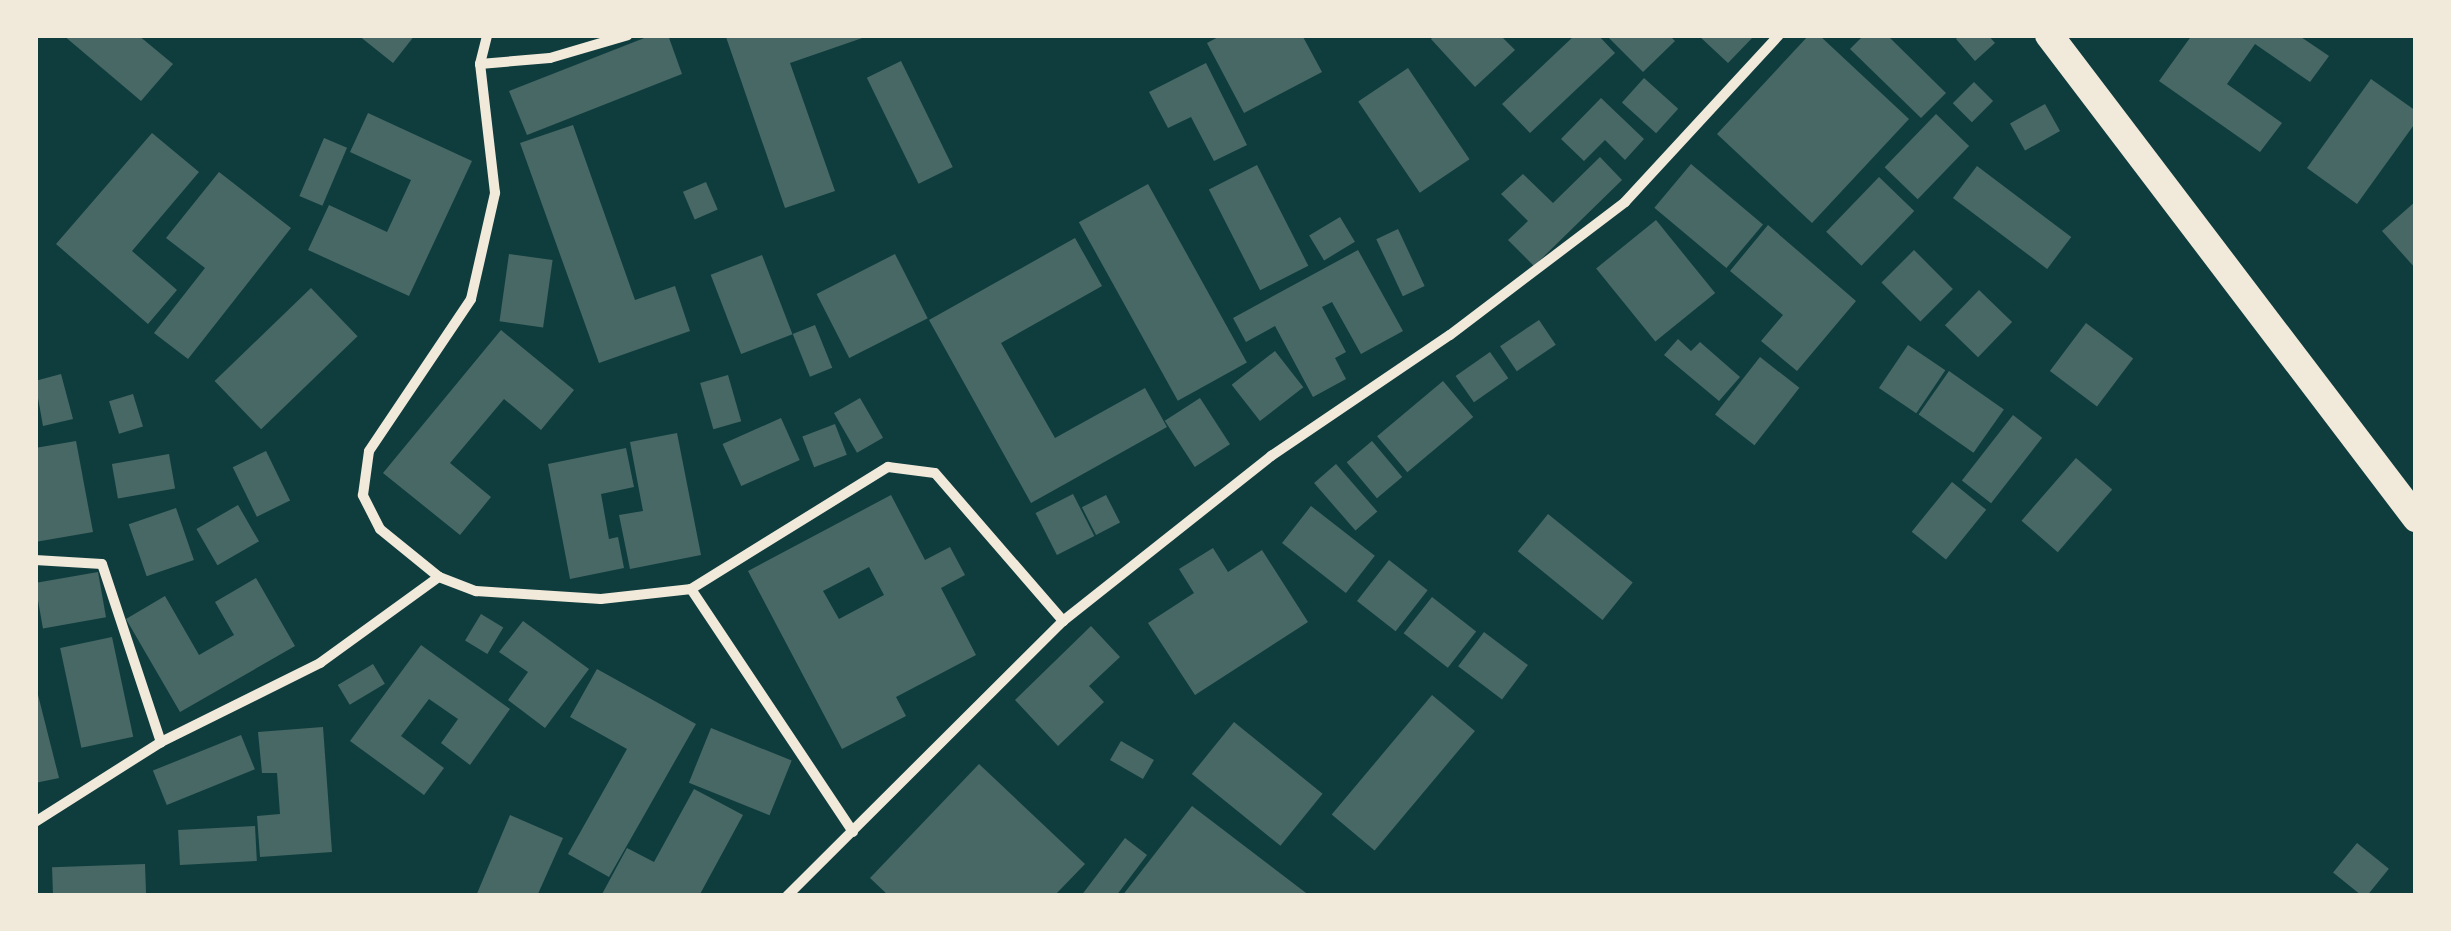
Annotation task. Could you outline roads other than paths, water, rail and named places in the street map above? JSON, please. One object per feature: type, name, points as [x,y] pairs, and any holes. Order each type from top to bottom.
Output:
[{"type":"highway","points":[[2048,35],[2416,518]]},
{"type":"street","points":[[488,35],[480,64],[495,193],[471,299],[369,451],[363,495],[380,529],[439,577],[476,591],[601,600],[692,588],[888,467],[935,473],[1063,620]]},
{"type":"street","points":[[480,64],[550,58],[628,35]]},
{"type":"street","points":[[788,896],[1063,620],[1270,456],[1450,335],[1624,202],[1780,35]]},
{"type":"street","points":[[35,560],[102,564],[161,742]]},
{"type":"street","points":[[35,822],[161,742],[320,663],[439,577]]},
{"type":"street","points":[[692,588],[852,832]]}]
